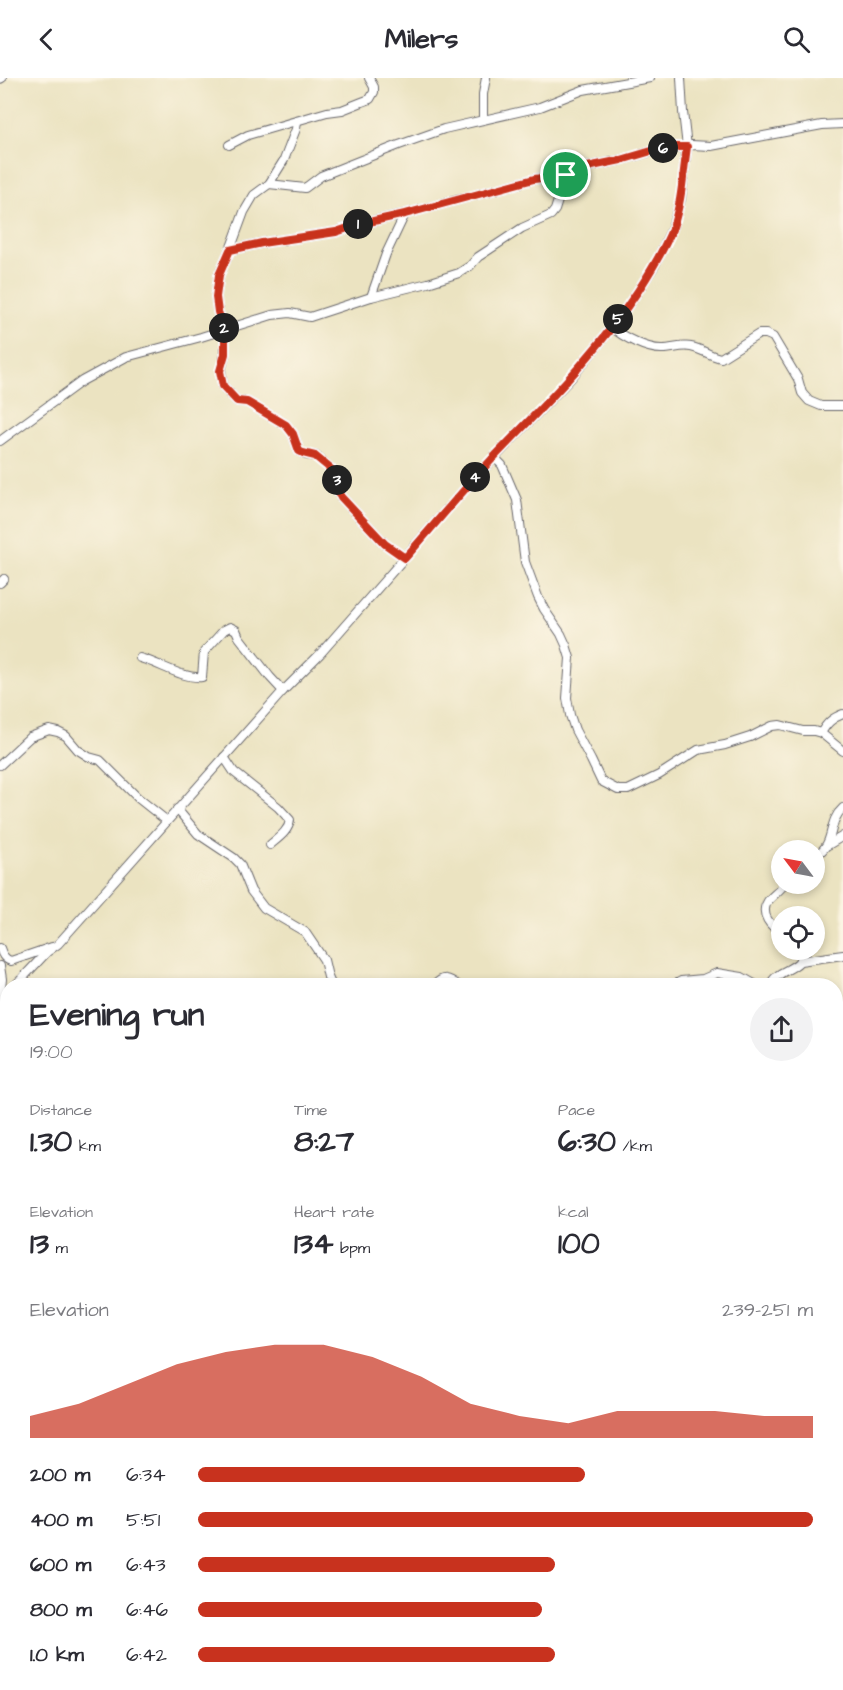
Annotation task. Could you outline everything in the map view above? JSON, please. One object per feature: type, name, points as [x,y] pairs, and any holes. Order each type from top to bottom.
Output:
[{"type":"street","points":[[229,145],[248,135],[327,112],[342,110],[370,99],[374,87],[369,78]]},
{"type":"street","points":[[483,119],[483,94],[486,78]]},
{"type":"street","points":[[269,184],[305,188],[321,176],[444,129],[540,107],[583,90],[650,78]]},
{"type":"street","points":[[23,978],[47,952],[58,944],[494,457],[571,378],[612,327],[655,265],[672,228],[681,199],[687,147],[681,78]]},
{"type":"street","points":[[297,121],[284,160],[269,184],[254,195],[244,212],[219,275],[216,297],[218,312],[225,330],[225,354],[220,371],[223,386],[237,401],[247,402],[286,425],[293,434],[299,451],[315,456],[332,470],[337,476],[337,489],[341,497],[385,544],[405,558]]},
{"type":"street","points":[[230,250],[336,232],[534,179],[566,175],[573,170],[621,160],[665,147],[711,146],[822,125],[843,124]]},
{"type":"street","points":[[0,441],[14,433],[82,381],[126,357],[281,314],[316,315],[459,273],[470,266],[478,256],[522,228],[551,215],[555,210],[566,175]]},
{"type":"street","points":[[371,297],[386,254],[405,214]]},
{"type":"street","points":[[612,327],[617,332],[651,349],[687,346],[698,349],[711,357],[722,358],[759,334],[766,334],[773,337],[798,379],[802,393],[809,401],[820,406],[843,406]]},
{"type":"street","points":[[494,457],[502,465],[517,500],[525,562],[538,597],[566,645],[570,658],[567,698],[570,715],[601,782],[618,790],[628,790],[699,750],[750,737],[772,726],[780,725],[821,733],[843,751]]},
{"type":"street","points":[[140,658],[173,671],[202,677],[204,652],[224,630],[230,627],[236,630],[283,691]]},
{"type":"street","points":[[821,733],[826,723],[843,714]]},
{"type":"street","points":[[0,765],[30,738],[49,730],[58,732],[66,736],[78,750],[89,757],[100,760],[138,798],[167,821]]},
{"type":"street","points":[[224,757],[234,772],[278,807],[290,820],[285,831],[270,845]]},
{"type":"street","points":[[828,845],[834,819],[843,808]]},
{"type":"street","points":[[177,809],[198,834],[240,864],[251,891],[264,908],[304,932],[324,960],[328,978]]},
{"type":"street","points":[[831,832],[843,836]]},
{"type":"street","points":[[825,849],[843,836]]},
{"type":"street","points":[[771,925],[765,915],[765,906],[774,894]]},
{"type":"street","points":[[0,948],[6,960],[11,962],[58,944]]},
{"type":"street","points":[[775,978],[793,968],[800,961],[843,955]]},
{"type":"street","points":[[705,978],[717,973],[744,978]]},
{"type":"route","points":[[665,147],[687,147],[681,199],[672,228],[655,265],[630,303],[571,378],[472,481],[405,558],[385,544],[341,497],[337,489],[337,476],[332,470],[315,456],[299,451],[293,434],[286,425],[247,402],[237,401],[223,386],[220,371],[225,354],[225,330],[218,312],[216,297],[219,275],[230,250],[336,232],[534,179],[566,175],[573,170],[621,160],[665,147]]}]
